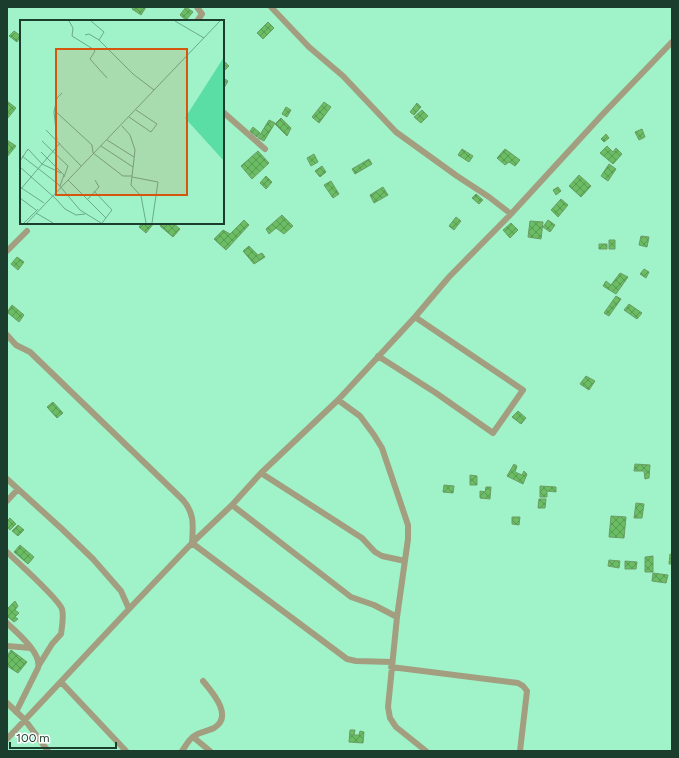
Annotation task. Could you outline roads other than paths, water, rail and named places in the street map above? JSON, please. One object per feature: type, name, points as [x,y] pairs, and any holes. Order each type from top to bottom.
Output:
[{"type":"street","points":[[197,7],[202,14],[198,20]]},
{"type":"street","points":[[271,7],[309,47],[343,76],[396,132],[511,214]]},
{"type":"street","points":[[7,739],[128,609],[192,543],[232,505],[261,473],[338,400],[415,317],[449,277],[511,214],[601,116],[672,42]]},
{"type":"street","points":[[224,113],[265,150]]},
{"type":"street","points":[[7,251],[27,231]]},
{"type":"street","points":[[378,356],[436,393],[493,434],[523,390],[415,317]]},
{"type":"street","points":[[7,335],[16,345],[30,352],[183,500],[190,508],[193,527],[192,543]]},
{"type":"street","points":[[338,400],[360,416],[382,448],[408,526],[408,539],[397,617],[388,707],[390,718],[396,727],[426,751]]},
{"type":"street","points":[[261,473],[362,538],[375,552],[382,556],[405,562]]},
{"type":"street","points":[[7,479],[62,529],[92,559],[121,591],[128,609]]},
{"type":"street","points":[[7,501],[18,489]]},
{"type":"street","points":[[232,505],[351,598],[374,605],[397,617]]},
{"type":"street","points":[[192,543],[346,659],[392,664],[518,683],[524,686],[527,691],[520,751]]},
{"type":"street","points":[[7,552],[62,609],[61,634],[52,644],[39,665],[16,712]]},
{"type":"street","points":[[7,623],[31,648],[37,657],[39,665]]},
{"type":"street","points":[[7,646],[31,648]]},
{"type":"street","points":[[182,751],[193,737],[214,728],[222,719],[222,712],[215,696],[203,681]]},
{"type":"street","points":[[61,682],[126,751]]},
{"type":"street","points":[[7,703],[25,720],[48,751]]},
{"type":"street","points":[[193,737],[210,751]]}]
